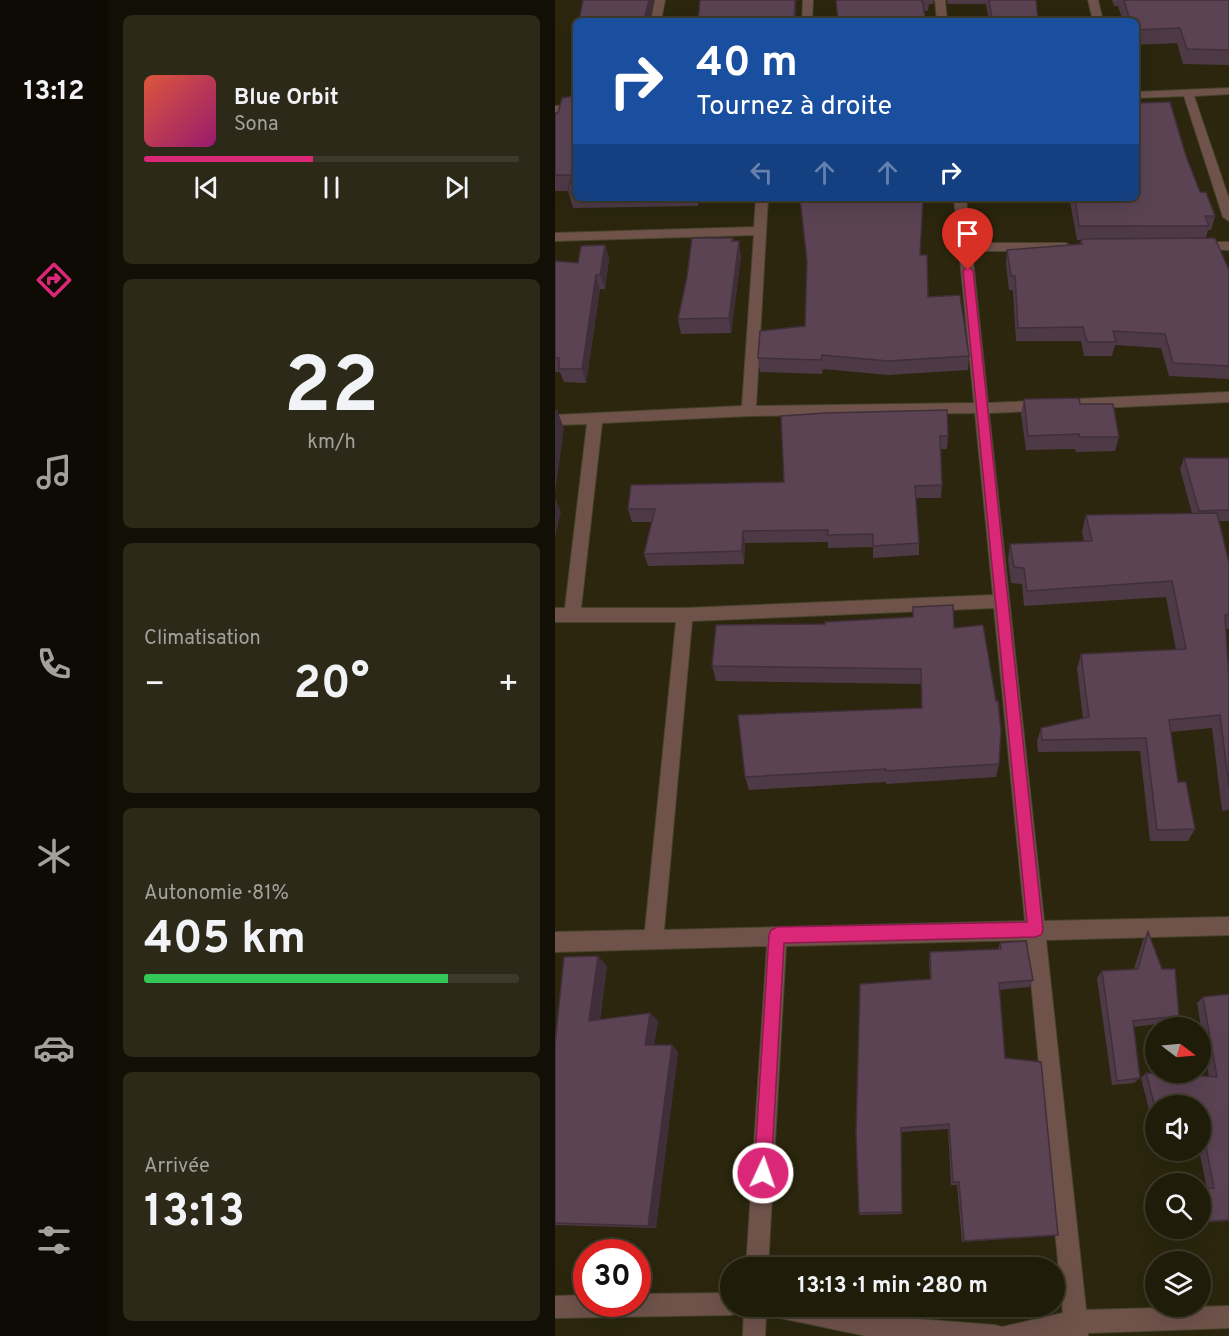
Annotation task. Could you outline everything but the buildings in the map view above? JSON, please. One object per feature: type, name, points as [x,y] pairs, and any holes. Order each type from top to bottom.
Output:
[{"type":"street","points":[[657,18],[660,0]]},
{"type":"street","points":[[807,18],[808,0]]},
{"type":"street","points":[[940,0],[942,18]]},
{"type":"street","points":[[1093,0],[1097,18]]},
{"type":"street","points":[[1139,94],[1229,91]]},
{"type":"street","points":[[1188,93],[1229,217]]},
{"type":"street","points":[[555,109],[573,108]]},
{"type":"street","points":[[749,411],[762,201]]},
{"type":"street","points":[[960,201],[1076,1329]]},
{"type":"street","points":[[555,237],[759,231]]},
{"type":"street","points":[[1181,246],[1229,246]]},
{"type":"street","points":[[965,248],[1073,247]]},
{"type":"street","points":[[555,420],[595,420],[749,411],[982,408],[1229,397]]},
{"type":"street","points":[[595,420],[563,615],[685,615],[1001,601]]},
{"type":"street","points":[[654,939],[685,615]]},
{"type":"street","points":[[555,942],[1229,926]]},
{"type":"street","points":[[758,1257],[777,935]]},
{"type":"street","points":[[555,1307],[720,1304]]},
{"type":"street","points":[[754,1336],[755,1317]]},
{"type":"street","points":[[828,1317],[878,1327],[995,1336]]},
{"type":"street","points":[[1009,1336],[1229,1317]]},
{"type":"route","points":[[763,1173],[777,935],[1035,930],[968,270]]}]
